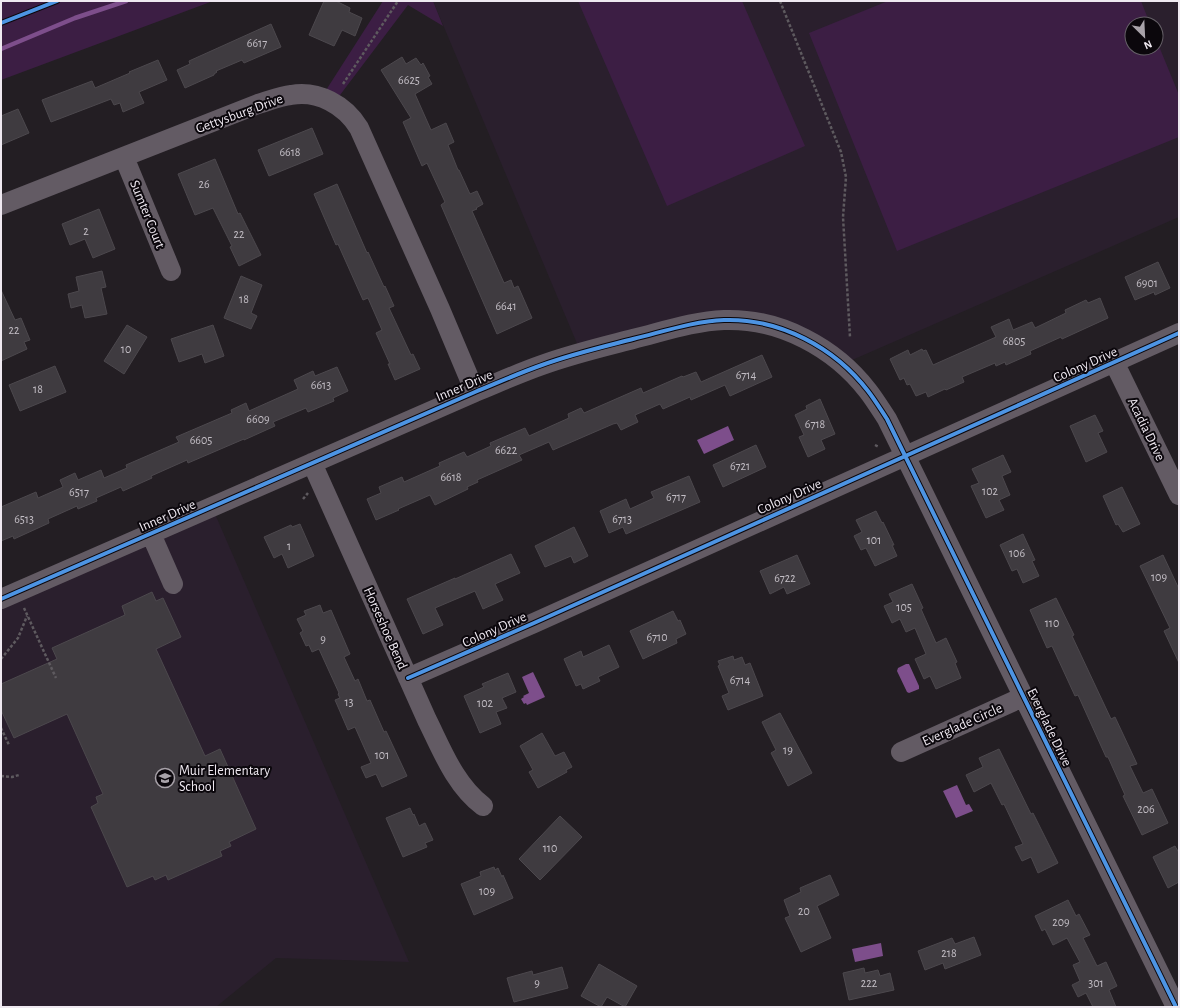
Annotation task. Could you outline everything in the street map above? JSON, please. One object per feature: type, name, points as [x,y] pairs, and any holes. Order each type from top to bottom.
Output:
[{"type":"street","name":"Gettysburg Drive","points":[[1,205],[216,120],[280,97],[292,94],[308,94],[317,96],[334,103],[347,112],[357,123],[475,392]]},
{"type":"street","name":"Sumter Court","points":[[124,157],[171,271]]},
{"type":"street","name":"Inner Drive","points":[[1,599],[475,392],[542,365],[614,344],[701,323],[724,320],[746,321],[771,325],[796,334],[823,349],[843,364],[868,391],[887,419],[905,457]]},
{"type":"street","name":"Colony Drive","points":[[408,678],[541,620],[1179,333]]},
{"type":"street","name":"Acadia Drive","points":[[1114,362],[1179,495]]},
{"type":"street","name":"Everglade Drive","points":[[905,457],[1176,1007]]},
{"type":"street","name":"Horseshoe Bend","points":[[312,463],[427,720],[451,768],[462,785],[483,806]]},
{"type":"street","points":[[151,534],[173,584]]},
{"type":"street","name":"Everglade Circle","points":[[901,752],[1023,697]]},
{"type":"path","points":[[343,84],[398,1]]},
{"type":"path","points":[[780,1],[841,152],[846,177],[843,217],[850,337]]},
{"type":"path","points":[[875,446],[879,447]]},
{"type":"path","points":[[24,608],[56,678]]},
{"type":"path","points":[[1,659],[18,638],[27,615]]},
{"type":"path","points":[[1,728],[9,745]]},
{"type":"path","points":[[1,776],[12,777],[19,775]]},
{"type":"shaded area","points":[[1,1],[213,1],[1,80]]},
{"type":"shaded area","points":[[383,1],[433,1],[443,26],[408,5],[334,103],[321,98]]},
{"type":"shaded area","points":[[433,1],[1179,1],[1179,217],[843,364],[746,321],[581,353]]},
{"type":"shaded area","points":[[578,1],[742,1],[805,146],[667,206]]},
{"type":"shaded area","points":[[888,1],[1141,1],[1147,16],[1124,16],[1124,56],[1163,56],[1179,95],[1179,137],[897,251],[809,33]]},
{"type":"shaded area","points":[[728,426],[734,440],[704,454],[697,440]]},
{"type":"shaded area","name":"Muir Elementary School","points":[[212,507],[409,962],[276,958],[216,1007],[1,1007],[1,599]]},
{"type":"shaded area","points":[[909,664],[919,686],[919,689],[909,693],[907,692],[897,671],[898,668]]},
{"type":"shaded area","points":[[533,672],[545,697],[527,705],[526,703],[524,704],[521,699],[529,693],[522,677]]},
{"type":"shaded area","points":[[957,785],[966,805],[969,804],[973,811],[956,818],[943,791]]},
{"type":"shaded area","points":[[881,943],[883,956],[855,962],[852,949]]},
{"type":"building","points":[[324,1],[336,1],[350,8],[349,12],[362,18],[355,36],[342,30],[334,46],[309,35]]},
{"type":"building","points":[[271,24],[281,47],[244,63],[242,60],[216,71],[217,72],[214,75],[185,88],[177,70],[190,64],[189,61]]},
{"type":"building","points":[[402,57],[406,64],[416,58],[421,65],[423,63],[430,76],[428,77],[432,84],[415,94],[431,130],[446,123],[454,142],[448,145],[458,170],[470,194],[477,191],[483,204],[472,211],[504,283],[511,280],[514,288],[518,286],[532,318],[497,334],[441,205],[445,202],[427,163],[422,166],[403,122],[411,118],[381,70]]},
{"type":"building","points":[[158,60],[167,80],[139,92],[144,103],[123,112],[120,103],[114,105],[111,99],[51,122],[42,100],[92,81],[95,88]]},
{"type":"building","points":[[18,109],[29,133],[1,145],[1,116]]},
{"type":"building","points":[[312,128],[323,154],[269,176],[258,150]]},
{"type":"building","points":[[215,159],[238,214],[240,213],[261,255],[239,266],[230,247],[232,246],[213,208],[195,215],[178,174]]},
{"type":"building","points":[[337,184],[367,253],[368,252],[394,306],[389,308],[411,355],[413,354],[420,369],[395,380],[388,364],[390,364],[376,333],[382,330],[368,298],[363,300],[338,244],[336,245],[314,194]]},
{"type":"building","points":[[99,209],[115,249],[93,258],[85,239],[70,245],[62,224]]},
{"type":"building","points":[[1158,262],[1170,288],[1155,295],[1154,292],[1135,300],[1125,277]]},
{"type":"building","points":[[102,271],[106,287],[101,288],[107,314],[85,318],[82,305],[71,308],[68,294],[79,291],[76,277]]},
{"type":"building","points":[[241,276],[262,285],[251,313],[257,316],[251,329],[224,318]]},
{"type":"building","points":[[1,290],[15,320],[21,318],[30,340],[24,342],[27,349],[1,361]]},
{"type":"building","points":[[1100,298],[1108,318],[1062,339],[1061,337],[1030,351],[1031,354],[1006,365],[1005,362],[996,366],[995,363],[962,377],[964,382],[928,397],[926,392],[916,396],[910,384],[907,385],[904,378],[900,380],[890,359],[908,350],[910,355],[922,349],[923,351],[926,350],[933,365],[996,337],[991,327],[1009,319],[1013,330],[1032,322],[1035,328],[1066,313],[1065,310],[1086,300],[1088,303]]},
{"type":"building","points":[[127,325],[147,337],[124,374],[104,361]]},
{"type":"building","points":[[213,325],[224,356],[205,363],[202,354],[179,362],[171,339]]},
{"type":"building","points":[[762,355],[772,377],[730,396],[725,385],[691,400],[690,397],[663,409],[660,404],[635,415],[638,422],[621,430],[617,423],[613,424],[553,450],[549,442],[519,455],[522,460],[477,480],[478,482],[467,487],[468,489],[435,505],[430,495],[376,520],[367,499],[381,493],[379,487],[402,477],[404,482],[440,466],[439,463],[464,452],[467,457],[491,446],[490,443],[525,428],[529,436],[569,418],[568,414],[581,408],[584,413],[641,388],[643,393],[682,376],[683,377],[696,372],[701,382]]},
{"type":"building","points":[[55,366],[66,392],[20,411],[9,385]]},
{"type":"building","points":[[337,367],[348,391],[333,398],[334,401],[308,412],[306,408],[273,422],[275,426],[244,440],[188,463],[187,460],[151,476],[152,478],[123,491],[121,487],[96,498],[97,501],[78,509],[77,506],[48,519],[49,523],[14,539],[13,536],[1,541],[1,507],[36,492],[38,498],[63,487],[60,480],[75,473],[78,480],[101,470],[104,478],[127,468],[126,465],[179,442],[176,437],[232,413],[231,410],[246,403],[249,411],[298,389],[294,380],[313,371],[315,376]]},
{"type":"building","points":[[820,399],[835,434],[821,440],[825,449],[808,457],[799,437],[804,435],[795,415],[807,409],[806,406]]},
{"type":"building","points":[[1095,415],[1103,431],[1098,433],[1107,452],[1086,462],[1070,426]]},
{"type":"building","points":[[756,445],[766,467],[723,487],[713,465]]},
{"type":"building","points":[[1003,455],[1011,472],[1002,476],[1010,495],[999,500],[1004,510],[986,518],[971,486],[979,483],[972,469]]},
{"type":"building","points":[[689,476],[700,502],[626,534],[623,527],[609,533],[600,511],[626,499],[630,509],[654,498],[651,492]]},
{"type":"building","points":[[1122,487],[1140,524],[1123,532],[1118,524],[1116,525],[1103,496]]},
{"type":"building","points":[[876,511],[894,545],[892,545],[897,556],[875,566],[866,548],[861,550],[854,536],[862,532],[856,520]]},
{"type":"building","points":[[300,524],[314,556],[288,568],[282,554],[274,558],[264,537],[291,525],[292,527]]},
{"type":"building","points":[[574,527],[588,556],[574,563],[571,556],[545,567],[535,546]]},
{"type":"building","points":[[1023,534],[1035,560],[1032,561],[1039,576],[1023,583],[1017,569],[1012,571],[1000,545]]},
{"type":"building","points":[[511,554],[520,573],[495,584],[503,600],[483,609],[475,591],[435,608],[443,625],[423,634],[407,599]]},
{"type":"building","points":[[797,555],[810,584],[787,594],[784,587],[770,594],[760,571]]},
{"type":"building","points":[[1163,555],[1179,589],[1179,663],[1164,631],[1170,628],[1140,566]]},
{"type":"building","points":[[912,584],[936,643],[946,638],[957,662],[955,663],[961,678],[936,689],[930,676],[924,679],[915,659],[926,654],[915,628],[906,632],[900,619],[892,623],[884,606],[893,602],[889,594]]},
{"type":"building","points":[[152,592],[156,601],[163,598],[181,637],[156,649],[205,756],[220,749],[256,829],[229,842],[231,846],[220,851],[222,856],[168,880],[166,875],[155,880],[153,876],[127,887],[91,807],[98,803],[96,797],[103,794],[67,714],[14,738],[1,710],[1,684],[57,659],[52,648],[125,615],[122,606]]},
{"type":"building","points":[[1056,598],[1111,719],[1115,717],[1137,764],[1130,766],[1143,793],[1152,789],[1168,823],[1142,835],[1123,796],[1125,795],[1108,757],[1106,757],[1078,695],[1075,696],[1052,646],[1047,648],[1030,610]]},
{"type":"building","points":[[320,605],[323,613],[331,610],[350,654],[344,657],[355,681],[358,679],[367,701],[370,700],[384,732],[386,731],[407,776],[382,787],[376,774],[366,778],[361,767],[371,763],[355,727],[348,730],[335,700],[340,698],[339,693],[319,649],[312,652],[309,645],[306,646],[300,633],[303,631],[297,619],[306,615],[304,611]]},
{"type":"building","points":[[673,611],[678,621],[680,620],[686,634],[676,639],[677,643],[643,659],[630,631]]},
{"type":"building","points":[[609,645],[619,667],[598,677],[600,681],[583,689],[581,684],[576,686],[564,659],[581,651],[583,657]]},
{"type":"building","points":[[733,656],[734,660],[742,657],[745,665],[750,663],[763,696],[728,710],[722,696],[729,693],[718,666],[720,665],[718,661]]},
{"type":"building","points":[[508,673],[516,692],[502,698],[507,708],[496,712],[501,724],[480,733],[464,696],[484,687],[482,684]]},
{"type":"building","points":[[780,713],[812,773],[788,786],[771,753],[776,750],[762,722]]},
{"type":"building","points":[[542,733],[555,756],[564,752],[572,767],[566,770],[567,772],[538,788],[529,772],[533,770],[520,746]]},
{"type":"building","points":[[999,749],[1031,814],[1033,813],[1058,863],[1038,873],[1031,857],[1022,861],[1015,847],[1023,844],[1004,804],[1002,805],[991,783],[974,792],[966,775],[983,767],[979,758]]},
{"type":"building","points":[[410,808],[419,826],[425,823],[433,840],[425,843],[427,847],[403,857],[386,818]]},
{"type":"building","points":[[560,816],[582,837],[540,880],[519,859]]},
{"type":"building","points":[[1175,846],[1179,853],[1179,882],[1168,888],[1153,857]]},
{"type":"building","points":[[494,867],[495,870],[498,868],[502,877],[503,875],[513,898],[474,915],[461,884],[481,876],[480,872]]},
{"type":"building","points":[[830,875],[839,895],[817,906],[831,938],[801,952],[785,918],[790,916],[784,900],[801,892],[800,888]]},
{"type":"building","points":[[1068,900],[1076,916],[1079,914],[1090,935],[1083,938],[1097,966],[1106,962],[1117,986],[1109,990],[1116,1007],[1093,1007],[1086,993],[1078,997],[1072,985],[1080,981],[1073,965],[1080,962],[1067,938],[1053,945],[1045,929],[1042,931],[1035,916]]},
{"type":"building","points":[[974,937],[981,955],[945,969],[943,963],[925,970],[918,951],[952,938],[955,944]]},
{"type":"building","points":[[599,964],[637,986],[625,1007],[607,997],[601,1007],[581,996]]},
{"type":"building","points":[[562,967],[568,988],[514,1002],[507,978],[532,971],[533,975]]},
{"type":"building","points":[[864,968],[865,973],[878,970],[880,976],[890,973],[894,990],[849,1000],[843,973]]},
{"type":"waterway","points":[[1,49],[75,18],[126,1]]},
{"type":"cycle path","points":[[1,23],[57,1]]},
{"type":"cycle path","points":[[1,599],[475,392],[553,361],[701,322],[724,320],[745,321],[765,324],[785,330],[823,349],[839,361],[868,391],[887,419],[1176,1007]]},
{"type":"cycle path","points":[[408,678],[534,623],[1179,333]]},
{"type":"place","name":"Muir Elementary School","points":[[165,778]]}]
